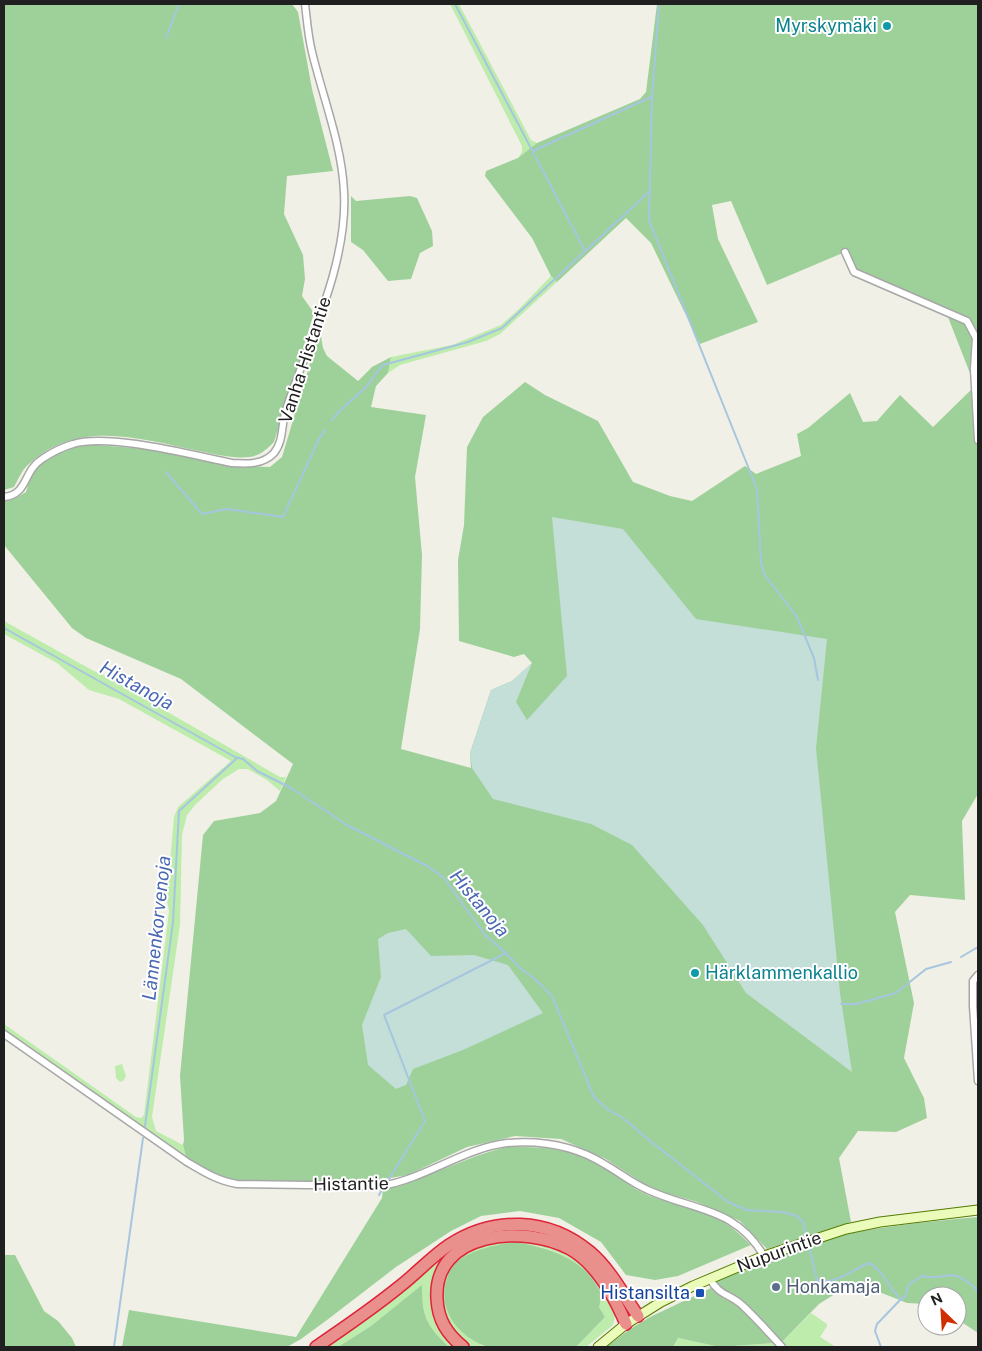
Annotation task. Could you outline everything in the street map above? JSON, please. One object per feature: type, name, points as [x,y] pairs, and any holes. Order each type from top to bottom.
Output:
[{"type":"highway","points":[[316,1347],[371,1310],[447,1246],[468,1234],[486,1227],[502,1224],[523,1224],[556,1231],[591,1252],[608,1271],[638,1316]]},
{"type":"highway","points":[[463,1347],[448,1332],[438,1314],[436,1292],[439,1280],[445,1265],[454,1255],[481,1240],[497,1236],[517,1234],[539,1238],[571,1249],[602,1279],[617,1302],[626,1324]]},
{"type":"main road","name":"Nupurintie","points":[[598,1347],[626,1324],[661,1302],[764,1256],[818,1237],[855,1227],[880,1222],[978,1210]]},
{"type":"street","name":"Vanha Histantie","points":[[4,497],[12,496],[18,492],[28,472],[42,459],[58,450],[80,442],[129,444],[246,464],[267,459],[275,452],[279,444],[285,412],[330,285],[339,252],[345,207],[341,168],[312,50],[305,4]]},
{"type":"street","points":[[845,252],[854,272],[968,321],[976,338],[974,369],[978,440]]},
{"type":"street","points":[[978,975],[973,981],[973,989],[978,1081]]},
{"type":"street","name":"Histantie","points":[[4,1034],[187,1162],[208,1175],[227,1183],[381,1186],[411,1179],[483,1149],[505,1143],[538,1142],[575,1150],[592,1157],[646,1189],[728,1219],[741,1227],[755,1242],[764,1256]]},
{"type":"street","points":[[710,1279],[714,1287],[721,1293],[741,1304],[782,1347]]},
{"type":"green space","points":[[4,4],[292,4],[298,12],[312,89],[333,171],[287,176],[284,214],[303,255],[305,279],[302,296],[314,313],[274,442],[260,454],[249,457],[230,457],[132,438],[89,437],[68,441],[47,450],[26,467],[14,487],[4,490]]},
{"type":"green space","points":[[450,4],[459,4],[531,140],[537,143],[518,158],[522,152],[522,146]]},
{"type":"green space","points":[[657,4],[978,4],[978,794],[962,821],[965,900],[910,895],[895,912],[914,1003],[904,1058],[924,1098],[927,1118],[896,1132],[858,1131],[839,1158],[851,1222],[767,1249],[740,1221],[697,1202],[652,1189],[606,1159],[561,1139],[515,1136],[467,1147],[408,1175],[360,1183],[233,1181],[209,1172],[186,1157],[183,1145],[180,1076],[203,835],[214,821],[260,813],[276,801],[293,764],[181,679],[86,638],[72,628],[4,545],[4,500],[14,499],[26,492],[32,471],[50,456],[85,444],[146,449],[234,466],[270,467],[282,457],[320,330],[323,348],[327,356],[358,381],[372,367],[391,357],[388,373],[376,386],[371,407],[426,415],[415,477],[422,555],[420,629],[401,749],[471,768],[470,753],[491,690],[512,681],[532,663],[524,654],[514,657],[459,641],[458,560],[464,525],[467,447],[483,417],[525,382],[545,395],[598,421],[633,482],[670,496],[692,501],[745,466],[756,474],[801,456],[797,434],[808,428],[850,393],[863,422],[877,421],[900,395],[933,427],[975,386],[946,312],[854,272],[845,252],[767,285],[731,201],[712,205],[718,239],[758,322],[700,344],[651,243],[626,218],[557,282],[551,276],[532,238],[485,176],[486,171],[518,158],[537,143],[640,99],[646,92]]},
{"type":"green space","points":[[351,196],[356,201],[410,196],[417,198],[432,231],[433,246],[420,253],[411,279],[388,281],[363,250],[351,242]]},
{"type":"green space","points":[[551,276],[557,282],[500,334],[486,341],[400,365],[388,373],[391,357],[452,345],[501,325]]},
{"type":"green space","points":[[4,621],[92,670],[125,685],[133,692],[280,777],[286,777],[280,791],[267,780],[248,769],[239,769],[223,779],[187,815],[182,835],[180,925],[152,1117],[156,1131],[183,1145],[186,1157],[14,1039],[4,1031],[4,1024],[136,1117],[141,1118],[144,1115],[169,911],[164,883],[170,863],[174,817],[178,807],[231,761],[119,699],[89,690],[57,663],[4,634]]},
{"type":"green space","points":[[122,1064],[126,1076],[120,1082],[116,1078],[115,1066]]},
{"type":"green space","points":[[505,1147],[554,1149],[589,1159],[643,1193],[715,1217],[751,1245],[678,1276],[655,1280],[626,1275],[601,1242],[559,1218],[520,1211],[481,1216],[451,1231],[396,1267],[327,1320],[287,1347],[122,1347],[129,1310],[296,1337],[382,1198],[383,1189],[400,1186],[479,1155]]},
{"type":"green space","points":[[978,1217],[978,1333],[967,1326],[967,1286],[917,1286],[917,1304],[907,1303],[854,1282],[819,1304],[780,1344],[716,1286],[716,1281],[783,1253],[810,1244],[842,1235],[920,1223]]},
{"type":"green space","points":[[505,1227],[545,1230],[599,1265],[628,1311],[625,1310],[606,1280],[540,1234],[460,1246],[432,1296],[459,1347],[449,1347],[427,1320],[423,1305],[422,1286],[371,1326],[338,1347],[320,1347],[444,1252]]},
{"type":"green space","points":[[497,1238],[541,1241],[576,1258],[603,1287],[616,1312],[613,1325],[586,1347],[576,1347],[605,1317],[599,1307],[599,1288],[581,1268],[562,1255],[541,1247],[514,1242],[480,1345],[488,1347],[469,1347],[457,1338],[442,1317],[442,1277],[458,1255]]},
{"type":"green space","points":[[514,1242],[541,1248],[566,1257],[586,1272],[595,1282],[602,1295],[599,1307],[605,1317],[576,1347],[488,1347],[468,1337],[453,1321],[448,1312],[444,1290],[451,1268],[456,1262],[471,1253]]},
{"type":"green space","points":[[4,1255],[15,1255],[44,1311],[58,1321],[72,1338],[76,1347],[4,1347]]},
{"type":"green space","points":[[422,1285],[424,1312],[430,1326],[449,1347],[338,1347],[371,1326]]},
{"type":"green space","points":[[711,1288],[723,1298],[738,1305],[774,1343],[720,1347],[678,1338],[673,1347],[606,1347],[650,1317]]},
{"type":"green space","points":[[811,1313],[827,1324],[820,1337],[836,1347],[784,1347],[780,1344]]},
{"type":"green space","points":[[678,1338],[720,1347],[673,1347]]},
{"type":"green space","points":[[774,1343],[778,1347],[720,1347]]},
{"type":"shaded area","points":[[552,517],[623,529],[696,619],[827,639],[816,748],[840,993],[852,1072],[746,993],[703,925],[632,845],[591,824],[493,799],[472,768],[470,753],[491,690],[512,681],[532,663],[516,702],[527,720],[567,676]]},
{"type":"shaded area","points":[[406,929],[431,956],[474,955],[508,965],[543,1013],[463,1050],[413,1069],[406,1085],[396,1089],[368,1065],[362,1025],[381,977],[378,939],[388,933]]},
{"type":"waterway","points":[[166,38],[179,4]]},
{"type":"waterway","points":[[455,4],[585,251]]},
{"type":"waterway","points":[[659,4],[652,97],[649,220],[757,489],[761,562],[764,574],[797,617],[814,658],[818,680]]},
{"type":"waterway","points":[[533,151],[651,97]]},
{"type":"waterway","points":[[331,421],[343,407],[366,387],[383,365],[468,342],[502,328],[650,191]]},
{"type":"waterway","points":[[166,472],[202,514],[227,509],[283,517],[325,430]]},
{"type":"waterway","name":"Histanoja","points":[[4,628],[235,757],[243,759],[257,771],[291,788],[347,825],[429,867],[444,878],[485,935],[552,996],[594,1097],[728,1202],[747,1210],[782,1212],[797,1216],[803,1222],[806,1235]]},
{"type":"waterway","name":"Lännenkorvenoja","points":[[145,1126],[173,922],[179,811],[237,758]]},
{"type":"waterway","points":[[961,957],[978,947]]},
{"type":"waterway","points":[[389,1179],[425,1121],[384,1015],[506,953]]},
{"type":"waterway","points":[[841,1004],[857,1004],[896,993],[926,969],[951,962]]},
{"type":"waterway","name":"Lännenkorvenoja","points":[[114,1347],[143,1138]]},
{"type":"waterway","points":[[379,1195],[382,1190]]},
{"type":"waterway","name":"Histanoja","points":[[809,1246],[817,1280],[830,1281],[837,1279],[869,1263],[883,1275],[901,1299],[905,1297],[909,1284],[922,1276],[956,1276],[971,1285],[978,1294]]},
{"type":"waterway","points":[[881,1347],[875,1331],[877,1324],[901,1299]]},
{"type":"place","name":"Myrskymäki","points":[[887,26]]},
{"type":"place","name":"Härklammenkallio","points":[[695,973]]},
{"type":"place","name":"Honkamaja","points":[[776,1287]]},
{"type":"place","name":"Histansilta","points":[[700,1293]]}]
